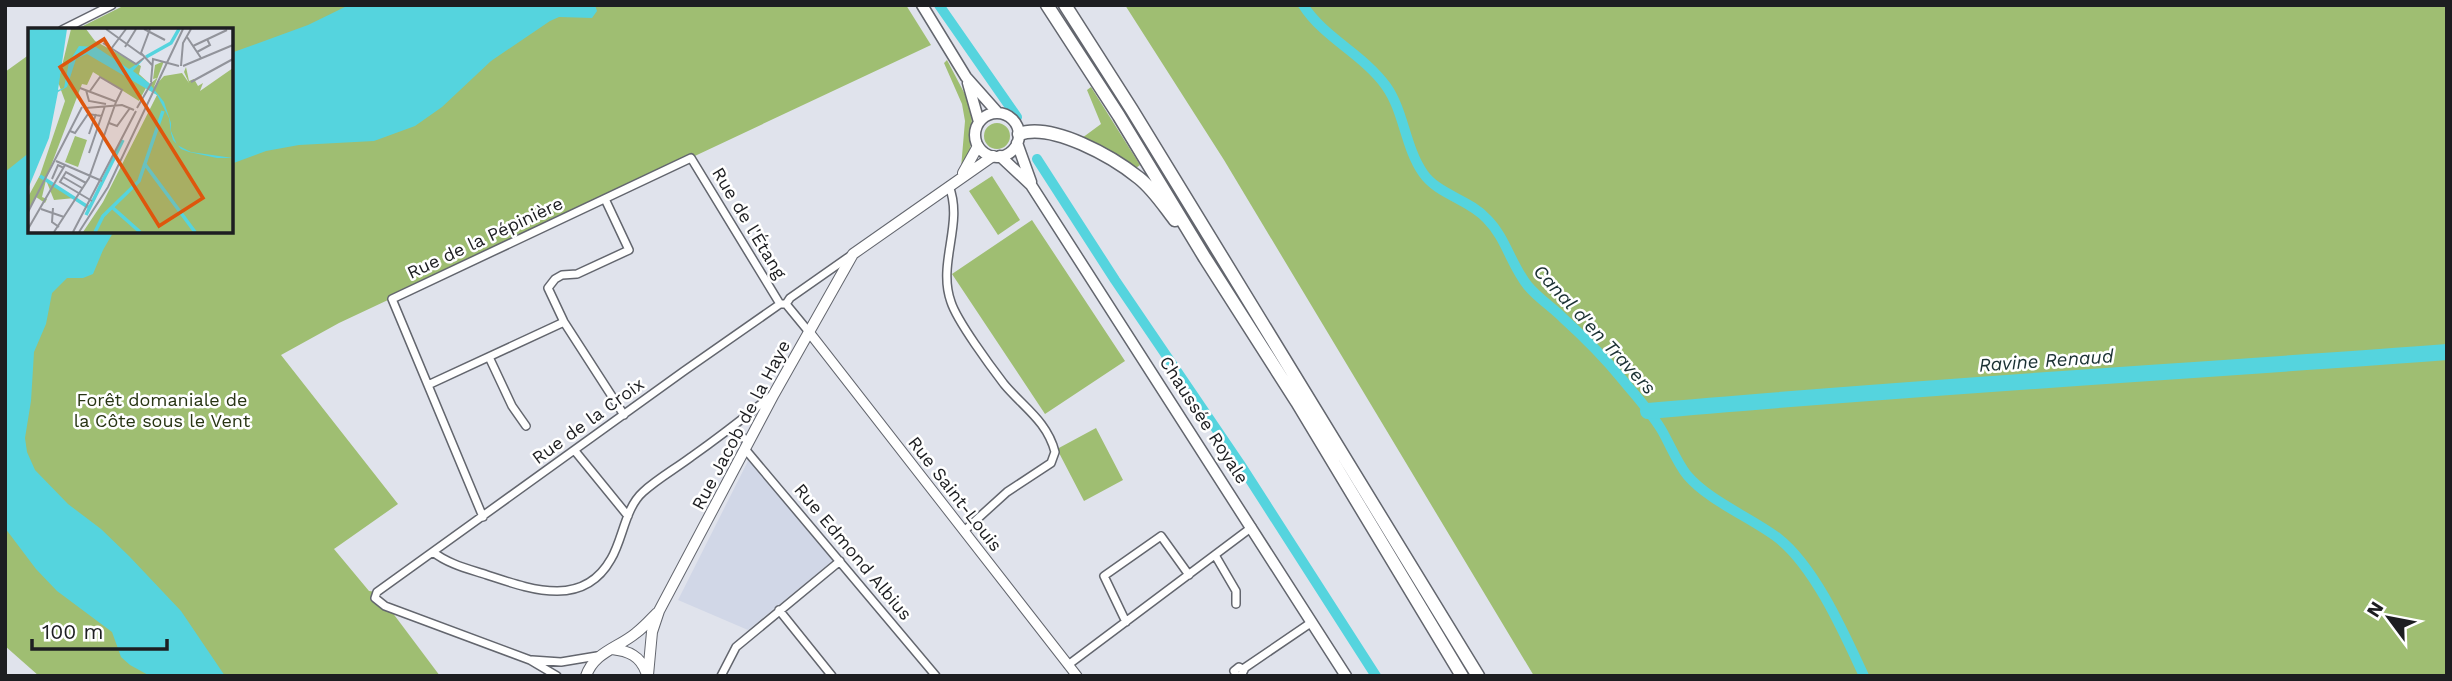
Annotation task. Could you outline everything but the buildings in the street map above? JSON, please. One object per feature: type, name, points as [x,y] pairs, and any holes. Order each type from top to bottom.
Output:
[{"type":"highway","points":[[1047,5],[1297,402],[1462,676]]},
{"type":"highway","points":[[1065,5],[1478,676]]},
{"type":"highway","points":[[1018,138],[1034,130],[1058,134],[1122,166],[1148,186],[1205,258]]},
{"type":"main road","points":[[922,5],[966,77],[998,113]]},
{"type":"main road","points":[[966,77],[979,122]]},
{"type":"main road","points":[[998,113],[1014,122],[1018,138],[1007,154],[997,156],[985,153],[978,146],[975,134],[979,122],[987,115],[998,113]]},
{"type":"main road","name":"Chaussée Royale","points":[[1018,138],[1031,185]]},
{"type":"main road","name":"Rue de la Croix","points":[[961,177],[978,146]]},
{"type":"main road","name":"Chaussée Royale","points":[[997,156],[1031,185],[1346,676]]},
{"type":"main road","name":"Rue de la Croix","points":[[853,254],[961,177],[997,156]]},
{"type":"main road","name":"Rue Jacob de la Haye","points":[[648,675],[652,632],[659,611],[774,394],[853,254]]},
{"type":"main road","name":"Rue Jacob de la Haye","points":[[597,656],[637,632],[659,611]]},
{"type":"main road","points":[[612,649],[628,651],[637,657],[648,675]]},
{"type":"main road","points":[[586,676],[590,664],[597,656]]},
{"type":"street","points":[[66,28],[112,5]]},
{"type":"street","name":"Rue de la Pépinière","points":[[483,517],[392,299],[691,158]]},
{"type":"street","name":"Rue de l'Étang","points":[[691,158],[783,304],[809,332]]},
{"type":"street","points":[[949,186],[955,209],[945,276],[951,304],[1004,384],[1047,429],[1055,452],[1051,463],[1007,492],[964,531]]},
{"type":"street","points":[[605,199],[629,250],[577,274],[562,275],[548,288],[564,322],[624,415]]},
{"type":"street","name":"Rue de la Croix","points":[[557,676],[530,660],[378,602],[375,598],[377,592],[853,254]]},
{"type":"street","points":[[428,385],[564,322]]},
{"type":"street","name":"Rue Saint-Louis","points":[[809,332],[1077,676]]},
{"type":"street","points":[[489,357],[512,407],[526,426]]},
{"type":"street","points":[[433,552],[472,570],[532,590],[556,593],[580,587],[596,578],[611,560],[628,516],[643,492],[774,394]]},
{"type":"street","name":"Rue Edmond Albius","points":[[729,430],[747,445],[936,676]]},
{"type":"street","points":[[575,451],[628,516]]},
{"type":"street","points":[[1068,665],[1252,527]]},
{"type":"street","points":[[1126,622],[1104,576],[1161,536],[1189,575]]},
{"type":"street","points":[[1214,555],[1236,591],[1236,604]]},
{"type":"street","points":[[724,674],[736,647],[840,561]]},
{"type":"street","points":[[779,610],[832,676]]},
{"type":"street","points":[[1237,674],[1312,622]]},
{"type":"street","name":"Rue de la Croix","points":[[530,660],[561,662],[597,656]]},
{"type":"shaded area","points":[[750,457],[834,560],[748,630],[678,600]]},
{"type":"green space","name":"Forêt domaniale de la Côte sous le Vent","points":[[125,5],[906,5],[931,45],[339,323],[281,355],[398,504],[334,549],[369,591],[377,592],[440,676],[39,676],[5,646],[5,72],[28,55],[28,233],[233,233],[233,28],[79,28]]},
{"type":"green space","points":[[1125,5],[2447,5],[2447,676],[1534,676],[1224,160]]},
{"type":"green space","points":[[947,60],[969,102],[972,116],[970,155],[961,168],[965,121],[962,104],[944,63]]},
{"type":"green space","points":[[1091,87],[1140,165],[1136,168],[1082,138],[1101,124],[1087,90]]},
{"type":"green space","points":[[997,123],[1006,127],[1010,136],[1006,145],[997,149],[988,145],[984,136],[988,127]]},
{"type":"green space","points":[[992,176],[1020,220],[998,235],[969,191]]},
{"type":"green space","points":[[1032,220],[1125,361],[1045,414],[952,274]]},
{"type":"green space","points":[[1096,428],[1123,480],[1084,501],[1057,449]]},
{"type":"water","points":[[349,5],[595,5],[597,11],[592,18],[559,17],[550,21],[491,61],[442,107],[415,126],[374,141],[299,145],[266,151],[233,163],[233,52],[308,25]]},
{"type":"water","points":[[28,154],[28,233],[113,233],[93,274],[83,278],[67,278],[52,293],[46,324],[34,352],[31,401],[25,438],[27,452],[35,470],[68,504],[101,529],[129,556],[181,611],[225,676],[150,676],[130,665],[121,657],[112,632],[57,591],[36,569],[5,528],[5,172]]},
{"type":"waterway","points":[[939,5],[1017,117]]},
{"type":"waterway","name":"Canal d'en Travers","points":[[1303,5],[1322,27],[1366,64],[1386,86],[1397,106],[1412,152],[1423,173],[1437,187],[1472,206],[1494,226],[1528,286],[1594,347],[1647,409],[1687,475],[1707,493],[1767,530],[1791,550],[1816,583],[1864,676]]},
{"type":"waterway","points":[[1037,159],[1115,280],[1240,464],[1376,676]]},
{"type":"waterway","name":"Ravine Renaud","points":[[1648,411],[2447,352]]}]
